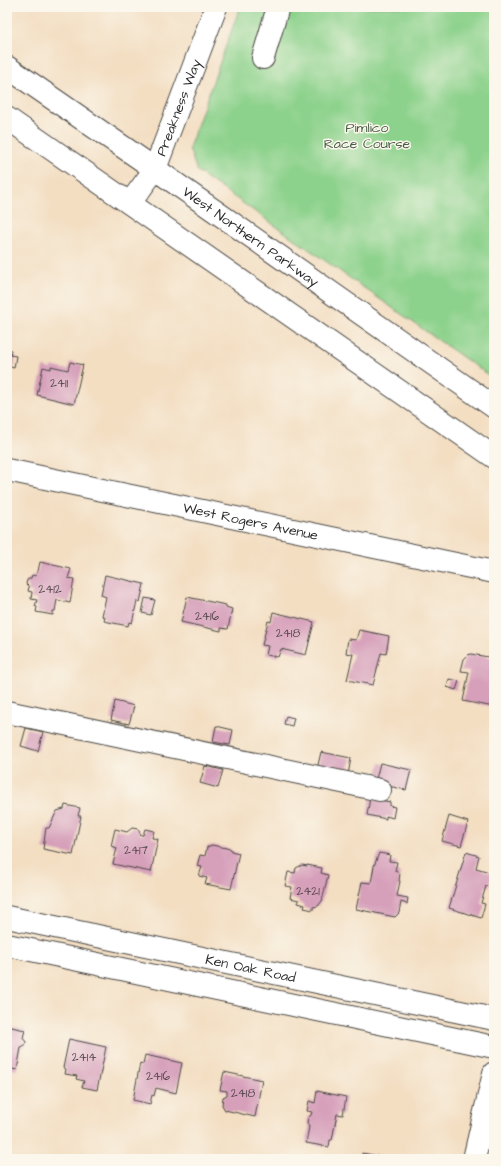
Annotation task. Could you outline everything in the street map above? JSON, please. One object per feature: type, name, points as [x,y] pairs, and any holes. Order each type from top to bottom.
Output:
[{"type":"street","name":"Preakness Way","points":[[130,203],[155,169],[216,7]]},
{"type":"street","points":[[263,58],[278,7]]},
{"type":"street","name":"West Northern Parkway","points":[[7,67],[494,407]]},
{"type":"street","points":[[7,118],[494,457]]},
{"type":"street","name":"West Rogers Avenue","points":[[7,470],[494,572]]},
{"type":"street","points":[[7,712],[380,790]]},
{"type":"street","name":"Ken Oak Road","points":[[7,917],[494,1019]]},
{"type":"street","name":"Ken Oak Road","points":[[7,945],[494,1047]]},
{"type":"street","points":[[474,1159],[494,1073]]},
{"type":"green space","name":"Pimlico Race Course","points":[[240,7],[494,7],[494,379],[197,171],[189,148]]},
{"type":"building","points":[[7,349],[11,350],[10,355],[16,356],[14,368],[7,366]]},
{"type":"building","points":[[70,362],[83,365],[74,404],[37,395],[43,367],[51,369],[51,366],[68,370]]},
{"type":"building","points":[[40,562],[71,569],[68,578],[74,579],[70,603],[57,600],[53,615],[36,612],[37,607],[35,606],[37,600],[31,599],[32,592],[28,591],[29,587],[26,584],[27,580],[31,578],[32,575],[36,576]]},
{"type":"building","points":[[105,575],[144,584],[140,602],[137,601],[132,623],[129,622],[128,626],[104,621],[105,617],[102,616],[106,597],[101,595]]},
{"type":"building","points":[[187,597],[226,605],[226,607],[232,609],[228,629],[221,628],[221,631],[181,622]]},
{"type":"building","points":[[145,598],[155,600],[151,615],[142,613]]},
{"type":"building","points":[[273,612],[314,622],[306,655],[281,649],[278,657],[266,655],[268,646],[262,645],[268,621],[271,622]]},
{"type":"building","points":[[359,630],[389,636],[386,654],[381,653],[373,685],[347,680],[353,654],[346,653],[348,639],[356,640]]},
{"type":"building","points":[[471,654],[494,658],[494,707],[463,701],[469,672],[461,671],[464,659]]},
{"type":"building","points":[[449,679],[459,681],[456,690],[447,687]]},
{"type":"building","points":[[115,701],[134,706],[129,724],[111,720]]},
{"type":"building","points":[[286,716],[294,718],[292,726],[284,724]]},
{"type":"building","points":[[216,726],[233,730],[230,745],[213,742]]},
{"type":"building","points":[[26,728],[43,732],[38,751],[21,746]]},
{"type":"building","points":[[321,752],[351,758],[348,775],[317,769]]},
{"type":"building","points":[[380,763],[411,770],[406,790],[375,783]]},
{"type":"building","points":[[205,766],[223,770],[218,788],[200,783]]},
{"type":"building","points":[[370,798],[390,802],[390,806],[395,807],[393,818],[386,816],[386,819],[367,815]]},
{"type":"building","points":[[65,805],[80,808],[78,816],[81,816],[73,855],[43,849],[46,828],[49,828],[57,811],[64,809]]},
{"type":"building","points":[[449,816],[468,822],[461,846],[442,841]]},
{"type":"building","points":[[132,828],[138,829],[141,835],[143,835],[145,829],[154,831],[152,838],[158,839],[151,872],[113,864],[117,848],[111,846],[115,829],[127,832]]},
{"type":"building","points":[[212,845],[231,849],[231,851],[239,853],[231,889],[205,884],[207,878],[199,876],[202,867],[197,866],[200,855],[205,856],[207,847]]},
{"type":"building","points":[[466,852],[479,856],[476,868],[493,873],[489,887],[486,886],[481,903],[485,904],[481,918],[449,908]]},
{"type":"building","points":[[379,853],[390,855],[389,861],[397,862],[395,871],[400,873],[400,881],[397,896],[408,898],[407,904],[401,902],[399,913],[395,917],[356,909],[362,882],[371,883],[374,866]]},
{"type":"building","points":[[302,865],[322,868],[321,873],[328,875],[322,901],[318,906],[313,907],[313,910],[304,908],[305,905],[298,903],[299,900],[290,898],[292,887],[285,886],[288,872],[295,873],[296,868]]},
{"type":"building","points":[[7,1026],[25,1030],[23,1038],[26,1042],[25,1046],[21,1048],[17,1070],[7,1068]]},
{"type":"building","points":[[69,1039],[106,1047],[97,1090],[82,1087],[84,1081],[76,1079],[77,1076],[65,1074],[66,1069],[63,1068]]},
{"type":"building","points":[[145,1055],[182,1063],[176,1093],[156,1088],[154,1096],[152,1095],[150,1104],[133,1100],[140,1063],[143,1064]]},
{"type":"building","points":[[224,1072],[262,1080],[255,1117],[225,1110],[222,1105],[223,1097],[227,1095],[227,1091],[220,1090]]},
{"type":"building","points":[[317,1091],[346,1097],[343,1115],[337,1114],[332,1140],[330,1140],[329,1147],[306,1143],[309,1127],[307,1123],[312,1112],[307,1111],[309,1101],[315,1103]]},
{"type":"building","points":[[362,1153],[387,1158],[387,1159],[361,1159]]}]
